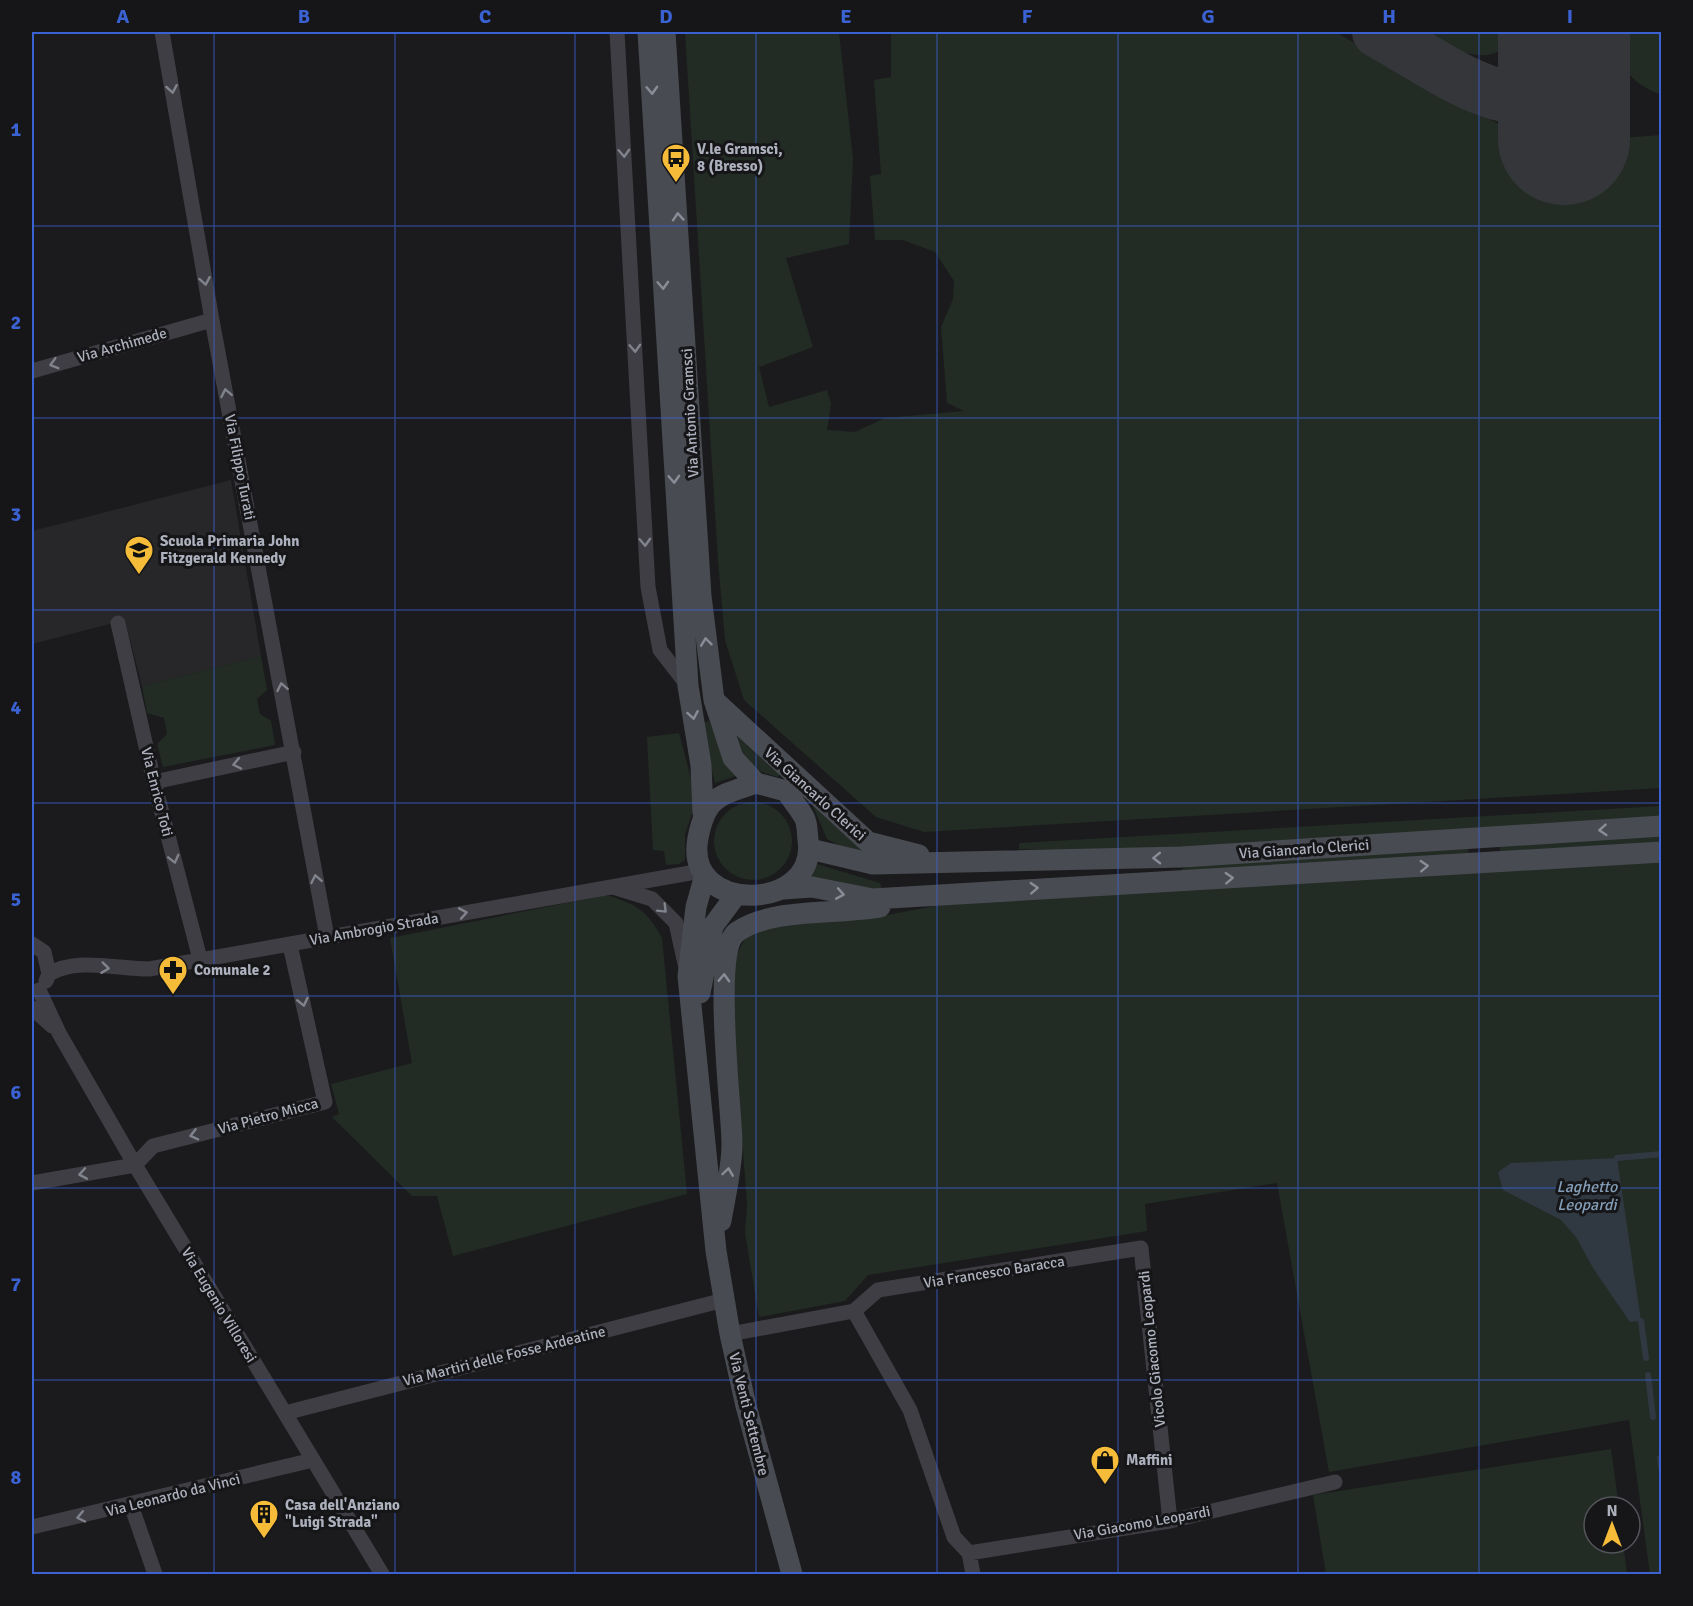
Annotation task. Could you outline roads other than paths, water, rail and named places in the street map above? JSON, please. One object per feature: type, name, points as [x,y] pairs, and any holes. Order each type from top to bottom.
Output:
[{"type":"street","name":"Via Filippo Turati","points":[[162,32],[212,320],[327,937]]},
{"type":"street","name":"Via Antonio Gramsci","points":[[618,32],[648,587],[660,650],[688,686]]},
{"type":"street","name":"Via Antonio Gramsci","points":[[648,32],[688,686],[701,765],[703,813]]},
{"type":"street","name":"Via Antonio Gramsci","points":[[665,32],[700,596],[714,700],[733,758],[756,783]]},
{"type":"street","name":"Via Archimede","points":[[32,371],[212,320]]},
{"type":"street","name":"Via Enrico Toti","points":[[118,623],[154,782],[200,959]]},
{"type":"street","name":"Via Giancarlo Clerici","points":[[714,700],[868,842],[946,862]]},
{"type":"street","points":[[154,782],[294,752]]},
{"type":"street","points":[[756,783],[786,791],[806,819],[810,849],[802,871],[783,889],[758,897],[736,895],[718,886],[703,873],[697,843],[703,813],[722,795],[756,783]]},
{"type":"street","name":"Via Giancarlo Clerici","points":[[810,849],[873,864],[1182,857],[1662,826]]},
{"type":"street","name":"Via Giancarlo Clerici","points":[[783,889],[812,887],[873,899],[960,892],[1662,852]]},
{"type":"street","name":"Via Ambrogio Strada","points":[[49,974],[61,967],[81,964],[149,969],[610,887],[703,873]]},
{"type":"street","name":"Via Venti Settembre","points":[[703,873],[696,907],[688,976],[716,1251],[730,1334],[762,1468],[792,1575]]},
{"type":"street","points":[[610,887],[652,899],[676,923],[688,976]]},
{"type":"street","name":"Via Giancarlo Clerici","points":[[735,934],[772,918],[861,910],[960,892]]},
{"type":"street","name":"Via Venti Settembre","points":[[694,1044],[703,969],[712,926],[736,895]]},
{"type":"street","name":"Via Venti Settembre","points":[[716,1251],[732,1146],[724,978],[728,943],[735,934]]},
{"type":"street","points":[[32,944],[44,952],[49,974],[35,991]]},
{"type":"street","name":"Via Pietro Micca","points":[[135,1165],[153,1146],[325,1102],[290,945]]},
{"type":"street","name":"Via Eugenio Villoresi","points":[[35,991],[135,1165],[382,1575]]},
{"type":"street","name":"Via Eugenio Villoresi","points":[[32,1008],[59,1033]]},
{"type":"street","points":[[32,1183],[135,1165]]},
{"type":"street","name":"Via Francesco Baracca","points":[[854,1311],[878,1290],[1141,1248]]},
{"type":"street","name":"Vicolo Giacomo Leopardi","points":[[1141,1248],[1170,1521]]},
{"type":"street","name":"Via Martiri delle Fosse Ardeatine","points":[[285,1413],[724,1300]]},
{"type":"street","points":[[730,1334],[854,1311],[910,1410],[954,1537],[969,1553],[973,1575]]},
{"type":"street","name":"Via Leonardo da Vinci","points":[[32,1527],[313,1460]]},
{"type":"street","name":"Via Giacomo Leopardi","points":[[969,1553],[1170,1521],[1335,1482]]},
{"type":"street","points":[[131,1505],[155,1575]]},
{"type":"water","name":"Laghetto Leopardi","points":[[1617,1158],[1641,1321],[1630,1322],[1593,1268],[1576,1237],[1561,1220],[1503,1190],[1498,1172],[1511,1163]]},
{"type":"waterway","points":[[1617,1158],[1662,1154]]},
{"type":"waterway","points":[[1641,1321],[1646,1358]]},
{"type":"waterway","points":[[1648,1375],[1653,1417]]},
{"type":"waterway","points":[[1660,1458],[1662,1472]]},
{"type":"place","name":"V.le Gramsci, 8 (Bresso)","points":[[676,184]]},
{"type":"place","name":"Scuola Primaria John Fitzgerald Kennedy","points":[[139,576]]},
{"type":"place","name":"Comunale 2","points":[[173,996]]},
{"type":"place","name":"Maffini","points":[[1105,1486]]},
{"type":"place","name":"Casa dell'Anziano \"Luigi Strada\"","points":[[264,1540]]}]
